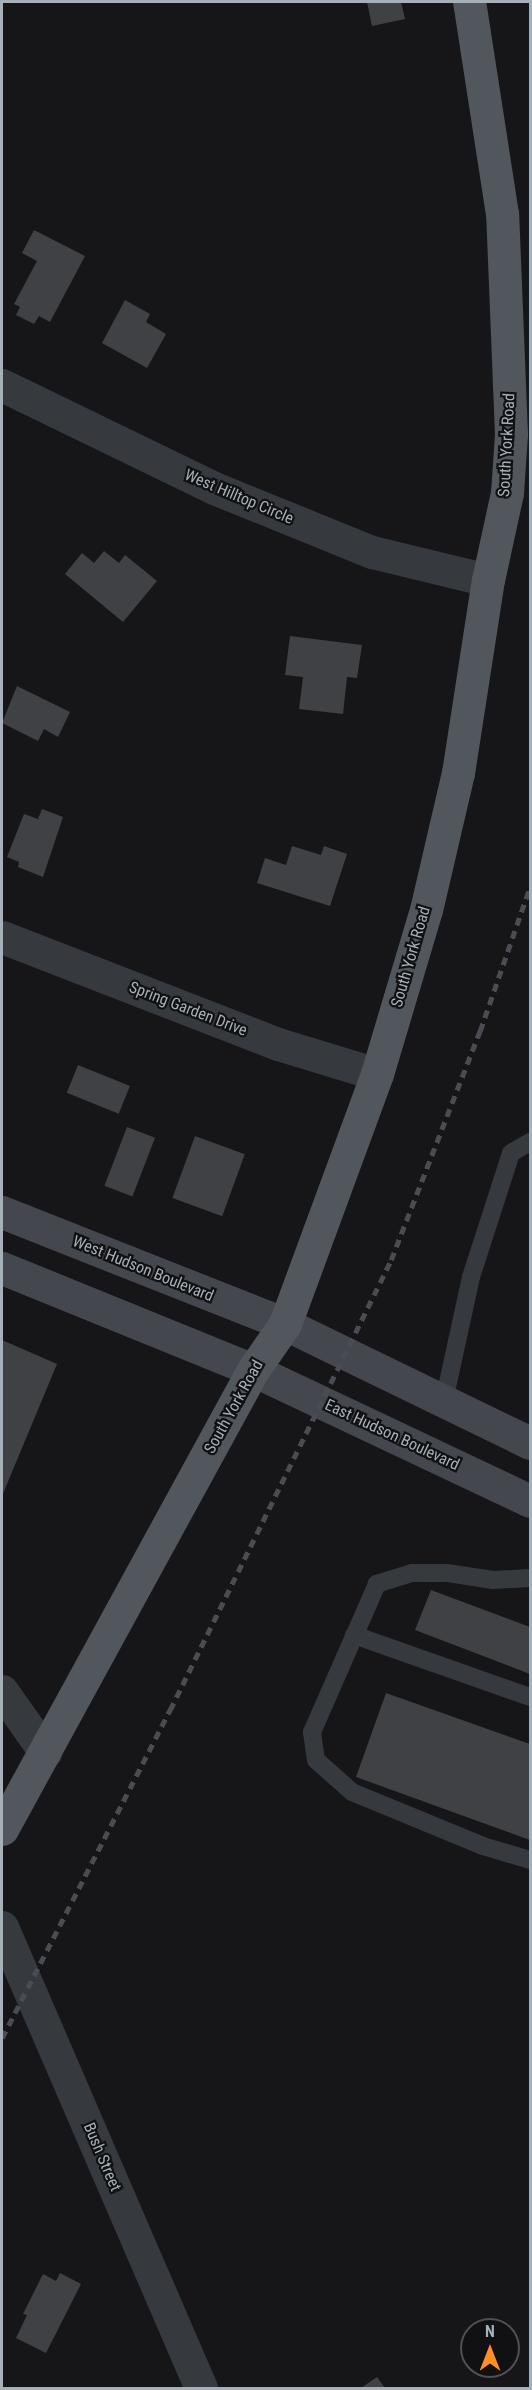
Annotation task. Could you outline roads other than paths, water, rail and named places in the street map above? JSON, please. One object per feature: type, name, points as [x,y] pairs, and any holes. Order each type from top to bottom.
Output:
[{"type":"main road","name":"South York Road","points":[[2,1826],[45,1752],[253,1370],[285,1324],[377,1074],[426,910],[458,773],[488,580],[507,493],[510,383],[502,214],[468,2]]},
{"type":"main road","name":"West Hudson Boulevard","points":[[2,1212],[285,1324]]},
{"type":"main road","points":[[2,1268],[253,1370]]},
{"type":"main road","points":[[285,1324],[531,1443]]},
{"type":"main road","name":"East Hudson Boulevard","points":[[253,1370],[531,1501]]},
{"type":"street","name":"West Hilltop Circle","points":[[2,385],[214,488],[372,552],[488,580]]},
{"type":"street","name":"Spring Garden Drive","points":[[2,937],[278,1044],[377,1074]]},
{"type":"street","points":[[2,1691],[45,1752]]},
{"type":"street","name":"Bush Street","points":[[2,1927],[201,2388]]},
{"type":"lane","points":[[444,1401],[471,1277],[511,1154],[531,1142]]},
{"type":"lane","points":[[531,1578],[494,1580],[447,1573],[412,1573],[377,1584],[312,1732],[316,1760],[352,1792],[483,1846],[531,1860]]},
{"type":"lane","points":[[350,1642],[531,1696]]},
{"type":"railway","points":[[2,2038],[170,1710],[391,1260],[480,1031],[530,887]]}]
